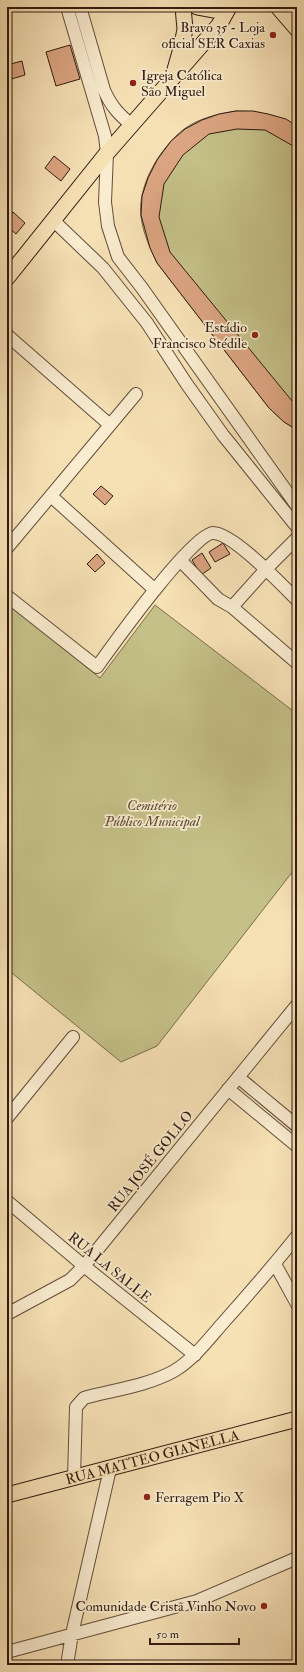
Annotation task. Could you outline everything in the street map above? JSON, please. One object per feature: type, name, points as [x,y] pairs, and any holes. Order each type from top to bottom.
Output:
[{"type":"main road","points":[[173,76],[185,29],[183,7]]},
{"type":"main road","points":[[197,7],[213,10],[226,7]]},
{"type":"main road","points":[[7,278],[107,153],[218,25],[229,7]]},
{"type":"main road","points":[[278,7],[297,29]]},
{"type":"main road","name":"RUA MATTEO GIANELLA","points":[[7,1495],[297,1419]]},
{"type":"street","points":[[67,7],[105,136],[107,153],[104,202],[108,226],[118,257],[142,288],[297,506]]},
{"type":"street","points":[[80,7],[104,90],[110,104],[117,113],[132,125]]},
{"type":"street","points":[[54,221],[103,268],[147,323],[186,383],[223,435],[297,526]]},
{"type":"street","points":[[7,335],[110,425]]},
{"type":"street","points":[[7,548],[136,394]]},
{"type":"street","points":[[51,496],[155,590]]},
{"type":"street","points":[[7,596],[97,667],[155,590],[180,560],[204,536],[212,533],[222,535],[232,540],[266,569],[297,600]]},
{"type":"street","points":[[232,607],[266,569],[297,538]]},
{"type":"street","points":[[180,560],[218,599],[232,607],[297,663]]},
{"type":"street","name":"RUA JOSÉ GOLLO","points":[[7,1314],[70,1280],[84,1266],[297,1004]]},
{"type":"street","points":[[7,1118],[73,1037]]},
{"type":"street","points":[[238,1077],[297,1126]]},
{"type":"street","points":[[228,1089],[297,1146]]},
{"type":"street","name":"RUA LA SALLE","points":[[7,1201],[84,1266],[195,1355]]},
{"type":"street","points":[[74,1478],[76,1407],[79,1402],[84,1398],[164,1376],[176,1370],[195,1355],[275,1264],[297,1236]]},
{"type":"street","points":[[275,1264],[297,1304]]},
{"type":"street","points":[[67,1665],[72,1634],[110,1469]]},
{"type":"street","points":[[7,1652],[197,1601],[297,1558]]},
{"type":"green space","name":"Estádio Francisco Stédile","points":[[236,111],[268,114],[297,126],[297,430],[284,422],[269,408],[157,263],[143,229],[141,205],[143,192],[152,168],[167,146],[175,137],[190,125],[202,119]]},
{"type":"green space","name":"Cemitério Público Municipal","points":[[7,602],[100,678],[155,605],[297,714],[297,866],[157,1046],[121,1062],[7,969]]},
{"type":"building","points":[[70,45],[80,79],[56,86],[46,52]]},
{"type":"building","points":[[22,61],[25,75],[8,80],[7,65]]},
{"type":"building","points":[[236,111],[253,111],[268,114],[286,119],[297,126],[297,150],[295,147],[265,130],[237,129],[209,134],[183,155],[164,184],[159,217],[170,252],[297,407],[297,430],[284,422],[269,408],[157,263],[150,248],[141,215],[142,196],[148,178],[157,160],[171,141],[185,129],[202,120],[219,114]]},
{"type":"building","points":[[54,156],[70,169],[61,181],[45,168]]},
{"type":"building","points":[[13,212],[25,223],[16,234],[7,226],[7,219]]},
{"type":"building","points":[[101,486],[113,496],[105,505],[93,494]]},
{"type":"building","points":[[223,543],[230,554],[215,562],[209,552]]},
{"type":"building","points":[[202,553],[211,568],[201,575],[192,560]]},
{"type":"building","points":[[97,554],[105,563],[95,572],[87,564]]},
{"type":"place","name":"Bravo 35 - Loja oficial SER Caxias","points":[[273,35]]},
{"type":"place","name":"Igreja Católica São Miguel","points":[[133,83]]},
{"type":"place","name":"Estádio Francisco Stédile","points":[[255,335]]},
{"type":"place","name":"Ferragem Pio X","points":[[147,1497]]},
{"type":"place","name":"Comunidade Cristã Vinho Novo","points":[[264,1606]]}]
